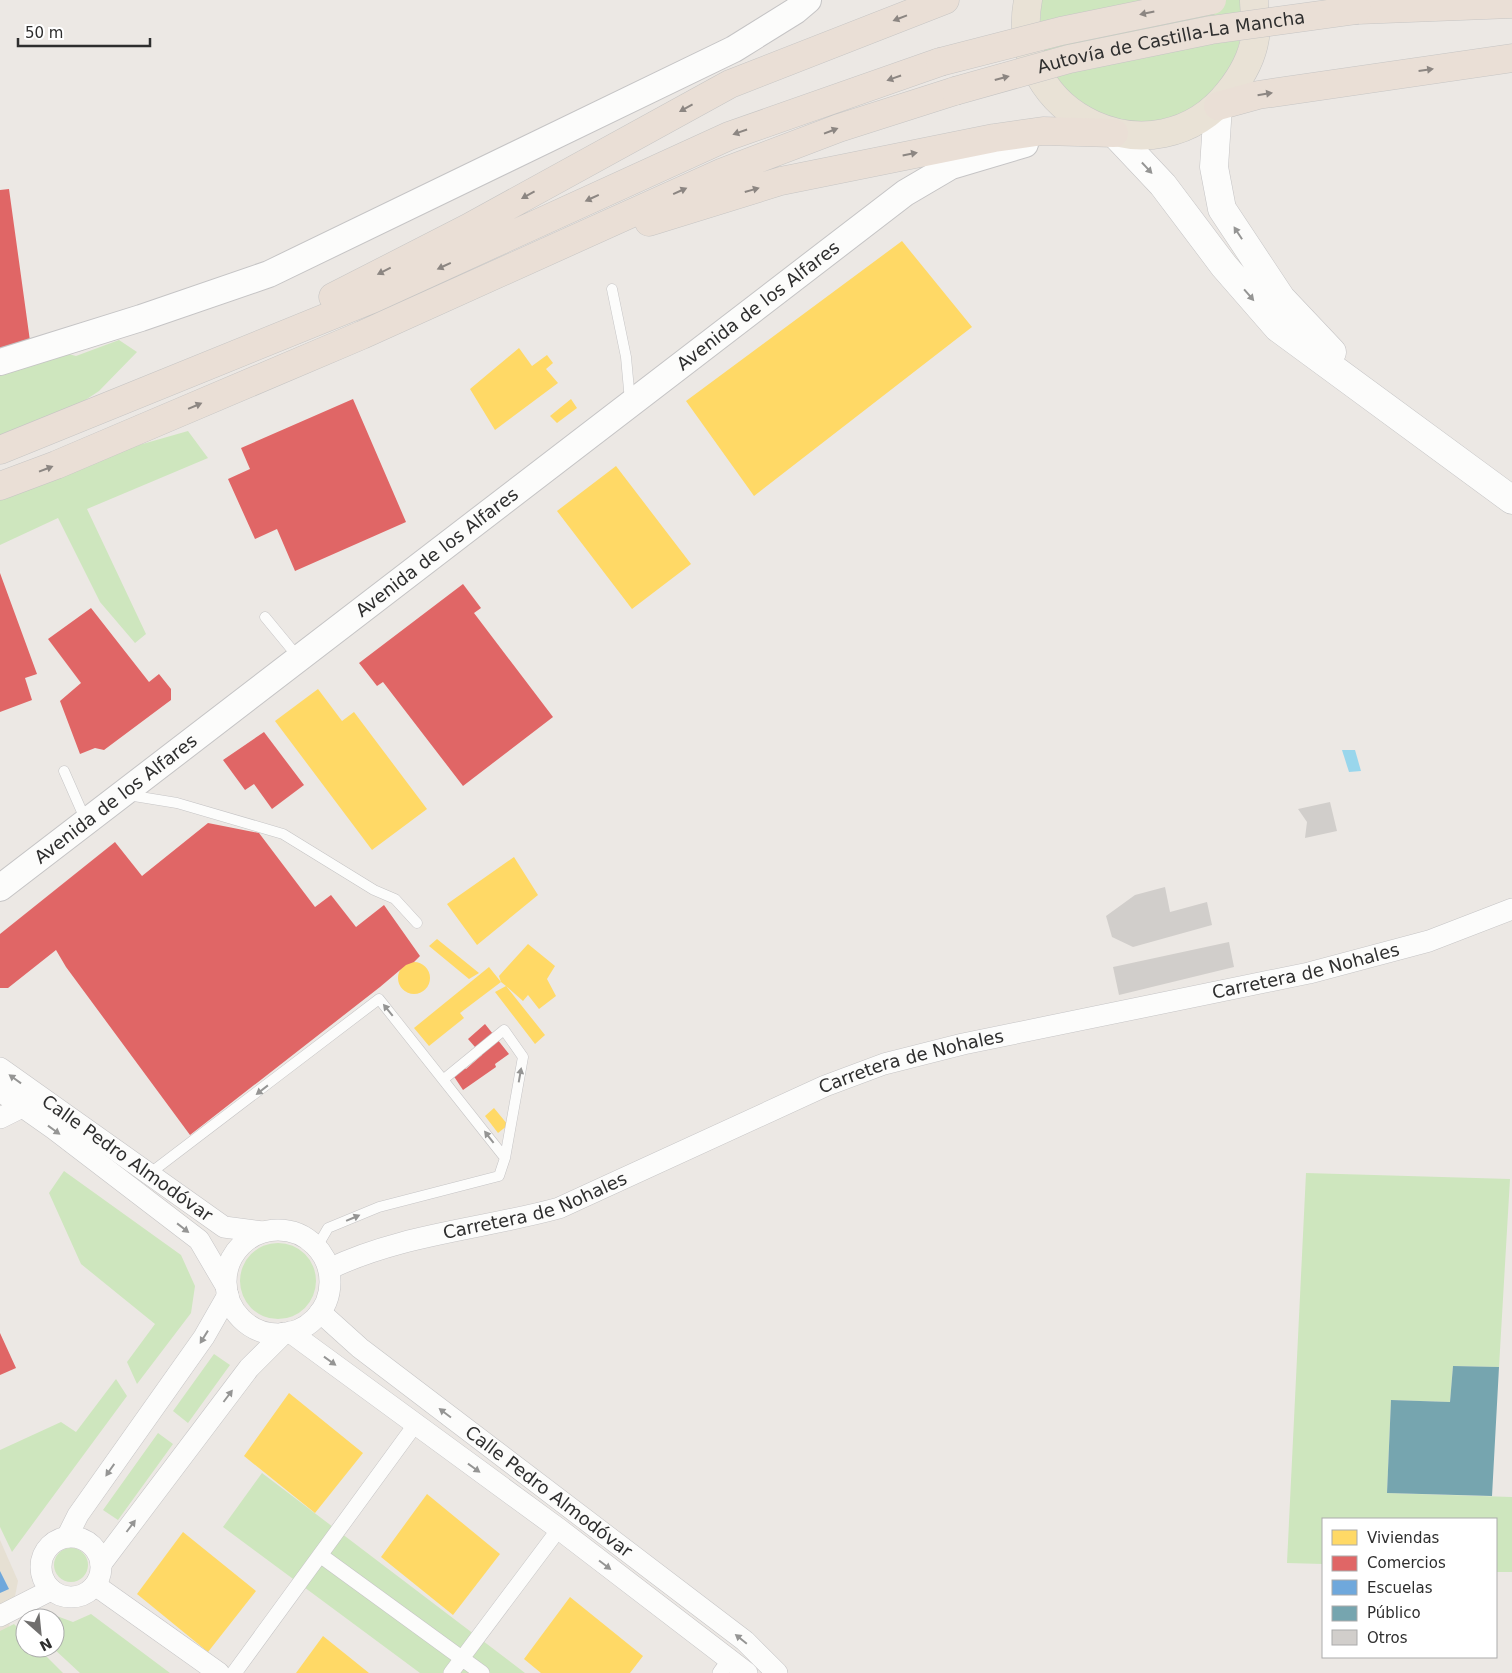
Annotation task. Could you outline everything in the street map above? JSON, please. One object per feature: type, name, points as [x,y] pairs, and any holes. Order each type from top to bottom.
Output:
[{"type":"highway","points":[[0,450],[173,380],[468,228],[730,84],[945,0]]},
{"type":"highway","points":[[1028,0],[1025,17],[1029,53],[1044,85],[1069,111],[1090,125],[1114,133]]},
{"type":"highway","name":"Autovía de Castilla-La Mancha","points":[[173,380],[372,299],[729,136],[940,62],[1062,31],[1212,0]]},
{"type":"highway","points":[[0,486],[65,461],[362,335],[628,229],[781,182],[994,138],[1044,131],[1149,136],[1183,128],[1202,118],[1218,106],[1242,75],[1255,38],[1254,0]]},
{"type":"highway","name":"Autovía de Castilla-La Mancha","points":[[362,335],[724,172],[839,128],[955,91],[1069,59],[1210,30],[1357,10],[1512,4]]},
{"type":"highway","points":[[1218,106],[1258,95],[1512,58]]},
{"type":"main road","points":[[1218,106],[1214,167],[1222,209],[1281,298],[1382,403]]},
{"type":"main road","points":[[1114,133],[1163,185],[1224,266],[1278,328],[1512,500]]},
{"type":"street","points":[[0,362],[140,318],[269,274],[734,49],[795,11],[808,0]]},
{"type":"street","name":"Avenida de los Alfares","points":[[0,888],[904,193],[951,166],[992,152],[1074,132]]},
{"type":"street","name":"Carretera de Nohales","points":[[329,1269],[348,1259],[392,1246],[524,1218],[559,1208],[825,1086],[884,1064],[963,1044],[1310,973],[1429,941],[1512,909]]},
{"type":"street","name":"Calle Pedro Almodóvar","points":[[0,1068],[224,1227],[262,1232]]},
{"type":"street","name":"Calle Pedro Almodóvar","points":[[0,1091],[199,1240],[227,1290]]},
{"type":"street","points":[[0,1118],[22,1107]]},
{"type":"street","points":[[101,1564],[249,1368],[287,1333],[307,1325],[320,1312],[329,1292],[329,1269],[317,1247],[296,1233],[279,1230],[262,1232],[246,1240],[235,1253],[228,1268],[227,1290],[234,1310],[252,1327],[267,1332],[287,1333]]},
{"type":"street","points":[[67,1537],[78,1515],[204,1337],[227,1290]]},
{"type":"street","name":"Calle Pedro Almodóvar","points":[[320,1312],[360,1348],[745,1641],[777,1673]]},
{"type":"street","name":"Calle Pedro Almodóvar","points":[[287,1333],[559,1529],[725,1666],[746,1673]]},
{"type":"street","points":[[234,1673],[415,1425]]},
{"type":"street","points":[[451,1673],[559,1529]]},
{"type":"street","points":[[67,1537],[80,1538],[92,1545],[101,1564],[101,1571],[95,1584],[82,1595],[74,1597],[52,1590],[42,1578],[41,1562],[43,1555],[52,1543],[67,1537]]},
{"type":"street","points":[[320,1555],[482,1673]]},
{"type":"street","points":[[95,1584],[219,1673]]},
{"type":"street","points":[[0,1616],[52,1590]]},
{"type":"lane","points":[[612,289],[626,357],[630,404]]},
{"type":"lane","points":[[265,617],[299,658]]},
{"type":"lane","points":[[64,771],[86,822]]},
{"type":"lane","points":[[122,794],[177,803],[283,834],[374,890],[395,899],[417,923]]},
{"type":"lane","points":[[149,1174],[379,999],[505,1158]]},
{"type":"lane","points":[[317,1247],[328,1228],[379,1207],[499,1176],[505,1158],[524,1057],[504,1030],[444,1079]]},
{"type":"shaded area","points":[[0,1540],[18,1581],[0,1673]]},
{"type":"green space","points":[[1041,0],[1240,0],[1241,36],[1230,68],[1211,93],[1186,111],[1156,121],[1124,121],[1093,111],[1065,88],[1054,75],[1045,60],[1041,44]]},
{"type":"green space","points":[[119,340],[137,352],[99,391],[60,417],[0,439],[0,372],[65,353],[76,356]]},
{"type":"green space","points":[[188,431],[208,458],[87,509],[146,634],[135,643],[100,602],[58,518],[0,545],[0,499],[139,445]]},
{"type":"green space","points":[[64,1171],[181,1255],[195,1286],[191,1313],[137,1384],[127,1362],[155,1324],[81,1264],[49,1193]]},
{"type":"green space","points":[[1306,1173],[1510,1179],[1499,1367],[1453,1366],[1450,1402],[1391,1400],[1387,1493],[1512,1497],[1512,1572],[1497,1572],[1497,1518],[1322,1518],[1322,1564],[1287,1563]]},
{"type":"green space","points":[[278,1243],[292,1246],[305,1254],[313,1267],[316,1281],[313,1295],[305,1308],[292,1316],[278,1319],[264,1316],[251,1308],[243,1295],[240,1281],[243,1267],[251,1254],[264,1246]]},
{"type":"green space","points":[[214,1354],[230,1365],[188,1423],[173,1411]]},
{"type":"green space","points":[[116,1379],[127,1396],[12,1552],[0,1527],[0,1450],[61,1422],[76,1432]]},
{"type":"green space","points":[[158,1433],[173,1444],[118,1520],[103,1510]]},
{"type":"green space","points":[[262,1473],[525,1673],[420,1673],[223,1527]]},
{"type":"green space","points":[[71,1548],[83,1553],[88,1565],[83,1577],[71,1582],[59,1577],[54,1565],[59,1553]]},
{"type":"green space","points":[[91,1614],[170,1673],[80,1673],[64,1658],[65,1619],[73,1622]]},
{"type":"green space","points":[[15,1625],[15,1658],[48,1658],[63,1673],[0,1673],[0,1631]]},
{"type":"water","points":[[1342,750],[1355,750],[1361,771],[1349,772]]},
{"type":"building: Viviendas","points":[[902,241],[972,327],[754,496],[686,401]]},
{"type":"building: Viviendas","points":[[519,348],[532,366],[547,355],[553,363],[546,369],[558,383],[495,430],[470,389]]},
{"type":"building: Viviendas","points":[[571,399],[577,408],[557,423],[550,416]]},
{"type":"building: Viviendas","points":[[616,466],[691,564],[632,609],[557,511]]},
{"type":"building: Viviendas","points":[[318,689],[342,721],[354,712],[427,809],[372,850],[275,721]]},
{"type":"building: Viviendas","points":[[514,857],[538,895],[477,945],[447,904]]},
{"type":"building: Viviendas","points":[[437,939],[479,973],[469,979],[429,946]]},
{"type":"building: Viviendas","points":[[528,944],[555,966],[547,979],[556,996],[539,1009],[528,995],[523,1001],[501,982],[499,976]]},
{"type":"building: Viviendas","points":[[414,962],[420,963],[425,967],[429,972],[429,984],[425,989],[420,993],[414,994],[408,993],[403,989],[399,984],[398,978],[399,972],[403,967],[408,963]]},
{"type":"building: Viviendas","points":[[489,967],[501,982],[460,1013],[464,1018],[429,1046],[414,1028]]},
{"type":"building: Viviendas","points":[[506,986],[545,1035],[535,1044],[495,992]]},
{"type":"building: Viviendas","points":[[494,1108],[508,1125],[498,1133],[485,1116]]},
{"type":"building: Viviendas","points":[[289,1393],[363,1453],[315,1513],[244,1456]]},
{"type":"building: Viviendas","points":[[427,1494],[500,1554],[453,1615],[381,1557]]},
{"type":"building: Viviendas","points":[[183,1532],[256,1591],[208,1652],[137,1594]]},
{"type":"building: Viviendas","points":[[570,1597],[643,1656],[630,1673],[541,1673],[524,1659]]},
{"type":"building: Viviendas","points":[[323,1636],[369,1673],[296,1673]]},
{"type":"building: Comercios","points":[[9,189],[30,341],[0,350],[0,190]]},
{"type":"building: Comercios","points":[[353,399],[406,522],[295,571],[277,529],[255,539],[228,479],[250,469],[241,448]]},
{"type":"building: Comercios","points":[[0,573],[37,674],[25,678],[32,700],[0,712]]},
{"type":"building: Comercios","points":[[463,584],[481,608],[474,613],[553,717],[463,786],[383,682],[377,686],[359,663]]},
{"type":"building: Comercios","points":[[91,608],[149,682],[159,674],[171,689],[171,700],[104,750],[95,748],[80,754],[60,701],[81,683],[48,639]]},
{"type":"building: Comercios","points":[[264,732],[304,785],[272,809],[254,784],[245,790],[223,760]]},
{"type":"building: Comercios","points":[[208,823],[259,833],[315,907],[331,895],[356,927],[384,905],[420,956],[190,1135],[66,967],[56,950],[8,988],[0,988],[0,934],[115,842],[142,876]]},
{"type":"building: Comercios","points":[[485,1024],[509,1054],[495,1064],[496,1067],[463,1090],[451,1072],[460,1064],[466,1069],[482,1055],[468,1039]]},
{"type":"building: Comercios","points":[[0,1333],[16,1368],[0,1375]]},
{"type":"building: Escuelas","points":[[0,1571],[9,1589],[0,1593]]},
{"type":"building: Público","points":[[1453,1366],[1499,1367],[1492,1496],[1387,1493],[1391,1400],[1450,1402]]},
{"type":"building: Otros","points":[[1330,802],[1337,831],[1305,838],[1307,822],[1298,809]]},
{"type":"building: Otros","points":[[1165,887],[1170,912],[1207,902],[1212,925],[1133,947],[1112,937],[1106,916],[1135,895]]},
{"type":"building: Otros","points":[[1229,942],[1234,967],[1119,995],[1113,967]]}]
